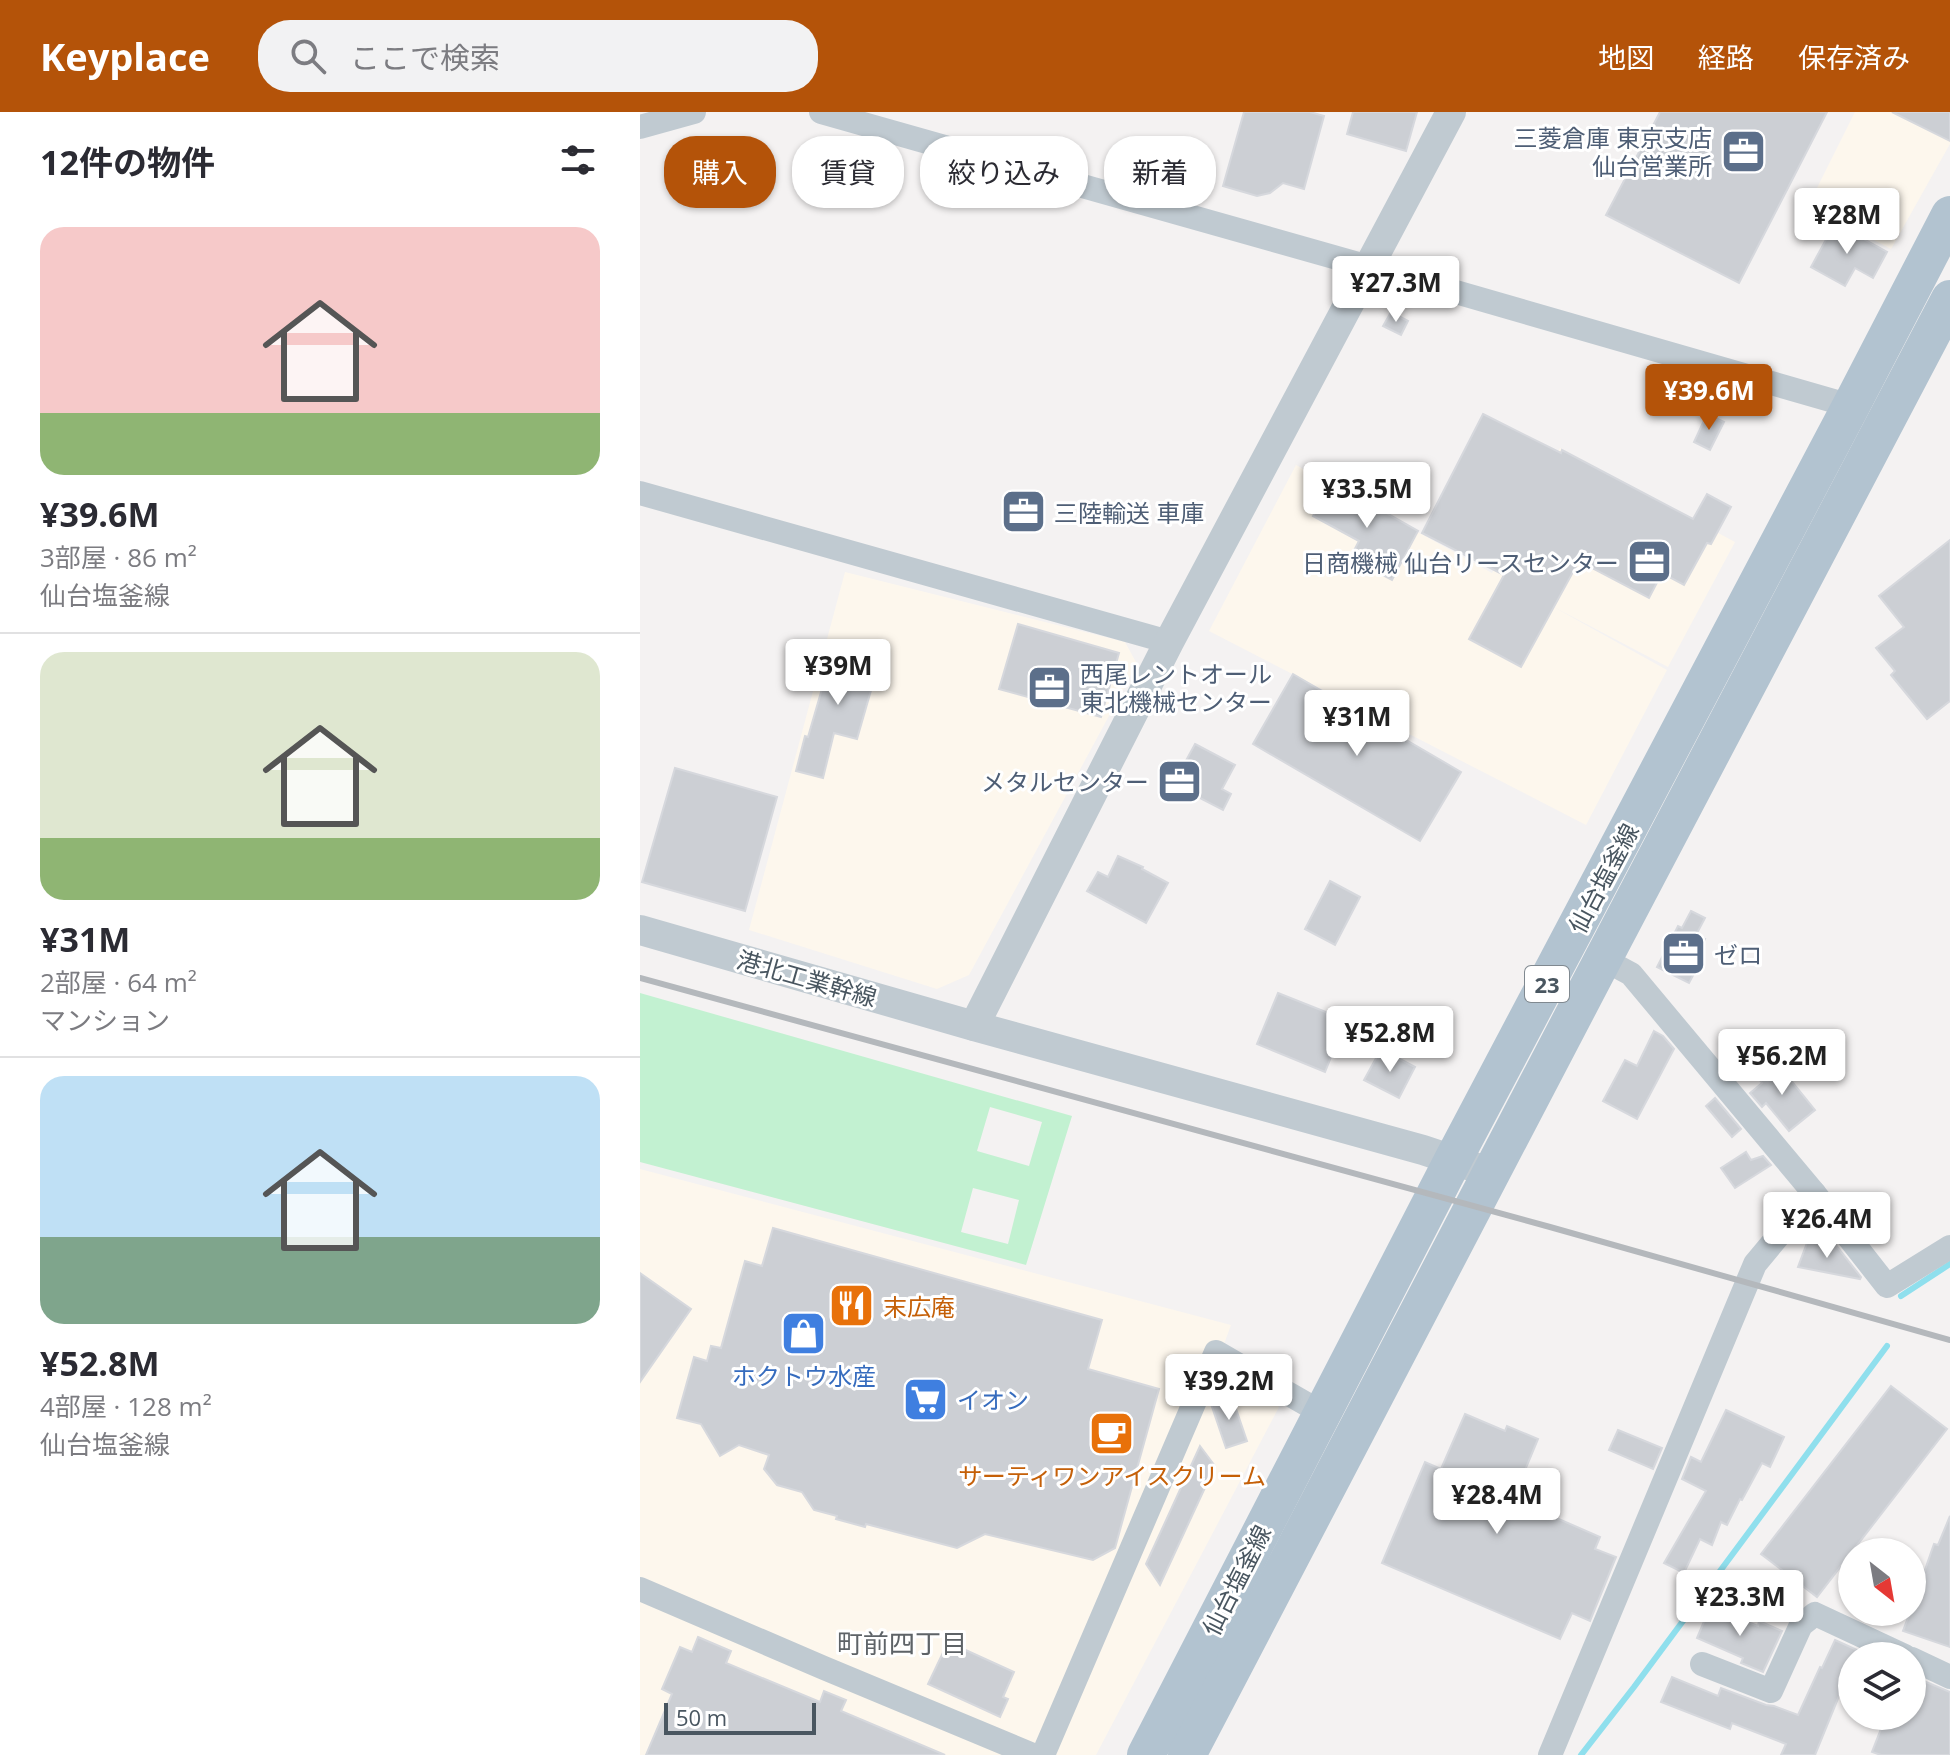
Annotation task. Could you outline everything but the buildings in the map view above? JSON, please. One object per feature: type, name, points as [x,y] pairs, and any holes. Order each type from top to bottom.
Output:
[{"type":"main road","name":"仙台塩釜線","points":[[1146,1755],[1453,1160],[1950,215]]},
{"type":"main road","name":"仙台塩釜線","points":[[1187,1755],[1603,959],[1940,340],[1950,299]]},
{"type":"street","points":[[640,127],[694,112]]},
{"type":"street","points":[[821,112],[1851,406]]},
{"type":"street","points":[[974,1026],[1169,642],[1451,112]]},
{"type":"street","points":[[640,493],[1169,642]]},
{"type":"street","name":"港北工業幹線","points":[[640,930],[1492,1173]]},
{"type":"street","points":[[1603,959],[1631,974],[1814,1193],[1887,1286],[1950,1247]]},
{"type":"street","points":[[1550,1755],[1755,1264],[1814,1193]]},
{"type":"street","points":[[1043,1755],[1216,1352],[1322,1413]]},
{"type":"street","points":[[640,1589],[1033,1755]]},
{"type":"street","points":[[1702,1664],[1771,1691],[1801,1625],[1815,1614],[1875,1642]]},
{"type":"street","points":[[1926,1666],[1950,1677]]},
{"type":"shaded area","points":[[1855,112],[1950,112],[1950,144],[1891,249],[1808,206]]},
{"type":"shaded area","points":[[1560,448],[1735,542],[1668,667],[1550,605],[1667,670],[1586,825],[1209,631],[1296,465],[1492,573]]},
{"type":"shaded area","points":[[845,572],[1125,642],[1137,664],[969,975],[937,989],[749,930]]},
{"type":"shaded area","points":[[640,1169],[1231,1325],[1224,1344],[1279,1407],[1096,1755],[640,1755]]},
{"type":"green space","points":[[640,993],[1072,1116],[1026,1265],[640,1162]],"holes":[[[990,1107],[1042,1122],[1029,1166],[977,1151]],[[973,1188],[1019,1200],[1008,1244],[961,1232]]]},
{"type":"waterway","points":[[1901,1296],[1950,1264]]},
{"type":"waterway","points":[[1581,1755],[1887,1346]]},
{"type":"railway","points":[[640,978],[1950,1340]]},
{"type":"place","name":"三菱倉庫 東京支店 仙台営業所","points":[[1743,151]]},
{"type":"place","name":"三陸輸送 車庫","points":[[1023,512]]},
{"type":"place","name":"日商機械 仙台リースセンター","points":[[1650,562]]},
{"type":"place","name":"西尾レントオール 東北機械センター","points":[[1049,687]]},
{"type":"place","name":"メタルセンター","points":[[1180,781]]},
{"type":"place","name":"ゼロ","points":[[1683,954]]},
{"type":"place","name":"末広庵","points":[[852,1306]]},
{"type":"place","name":"ホクトウ水産","points":[[804,1333]]},
{"type":"place","name":"イオン","points":[[926,1399]]},
{"type":"place","name":"サーティワンアイスクリーム","points":[[1112,1433]]},
{"type":"district","name":"町前四丁目","points":[[902,1643]]}]
